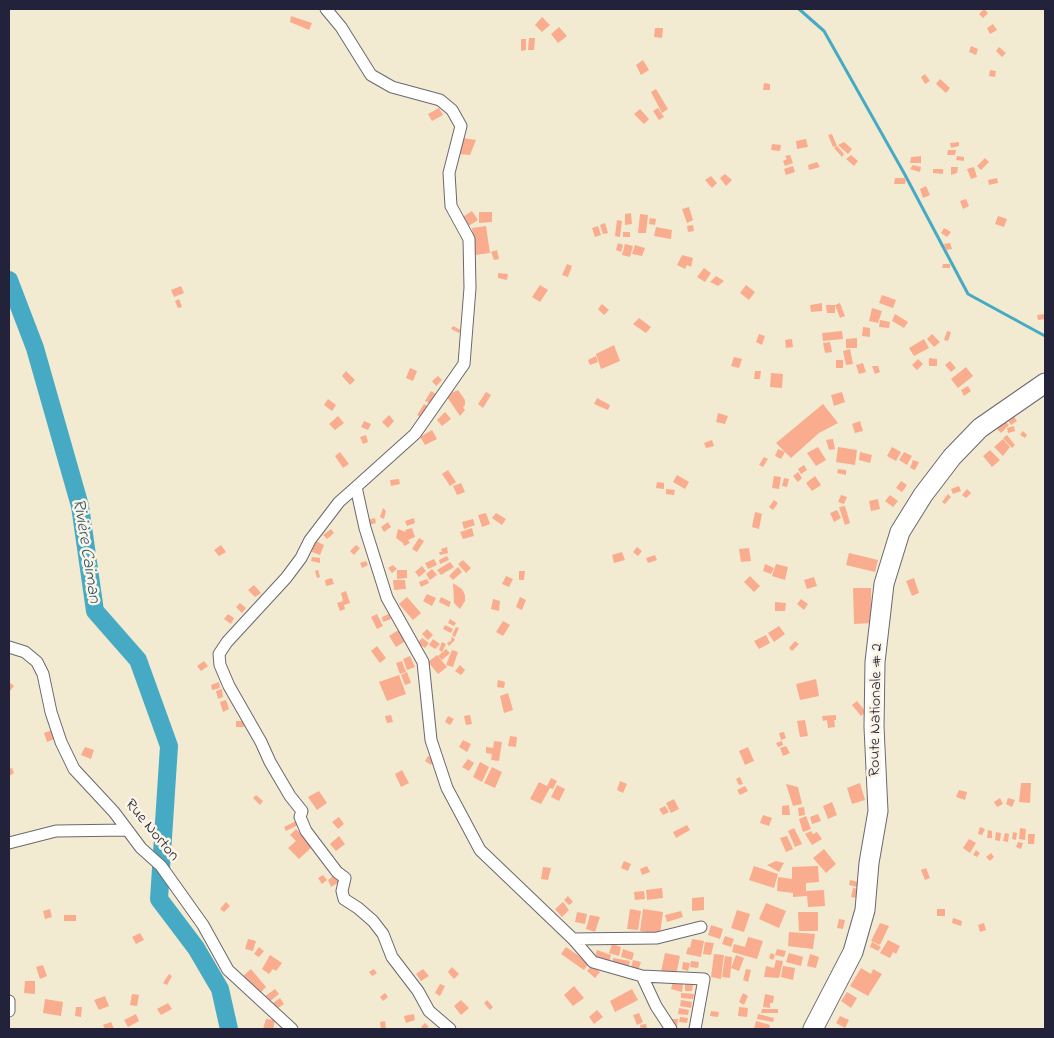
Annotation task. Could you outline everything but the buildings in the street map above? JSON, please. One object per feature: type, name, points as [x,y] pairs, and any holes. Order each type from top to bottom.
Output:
[{"type":"main road","name":"Route Nationale # 2","points":[[813,1029],[853,952],[866,910],[870,862],[878,811],[874,727],[875,662],[884,584],[900,532],[928,488],[952,457],[980,428],[1045,383]]},
{"type":"street","points":[[326,9],[341,27],[372,75],[392,87],[440,100],[452,110],[461,126],[448,172],[451,206],[468,239],[470,288],[464,364],[415,434],[334,509],[310,540],[304,554],[286,578],[227,642],[219,654],[220,665],[229,686],[261,742],[270,762],[290,796],[302,811],[300,817],[306,831],[337,872],[345,878],[342,891],[344,899],[373,921],[383,934],[392,957],[418,991],[429,1011],[450,1029]]},
{"type":"street","points":[[356,487],[365,528],[387,598],[423,662],[431,740],[447,788],[480,850],[573,939],[592,962],[642,976],[704,979],[695,1029]]},
{"type":"street","name":"Rue Norton","points":[[9,647],[25,652],[37,662],[43,674],[51,712],[61,742],[74,768],[114,812],[141,848],[161,866],[203,925],[228,970],[292,1029]]},
{"type":"street","points":[[9,843],[56,831],[127,830]]},
{"type":"street","points":[[573,939],[657,938],[702,927]]},
{"type":"street","points":[[642,976],[656,1006],[671,1029]]},
{"type":"street","points":[[9,1001],[9,1011]]},
{"type":"waterway","points":[[799,9],[824,31],[904,173],[968,294],[1045,336]]},
{"type":"waterway","name":"Rivière Caiman","points":[[9,280],[35,348],[80,506],[95,611],[138,660],[169,746],[159,899],[196,948],[220,989],[229,1029]]}]
